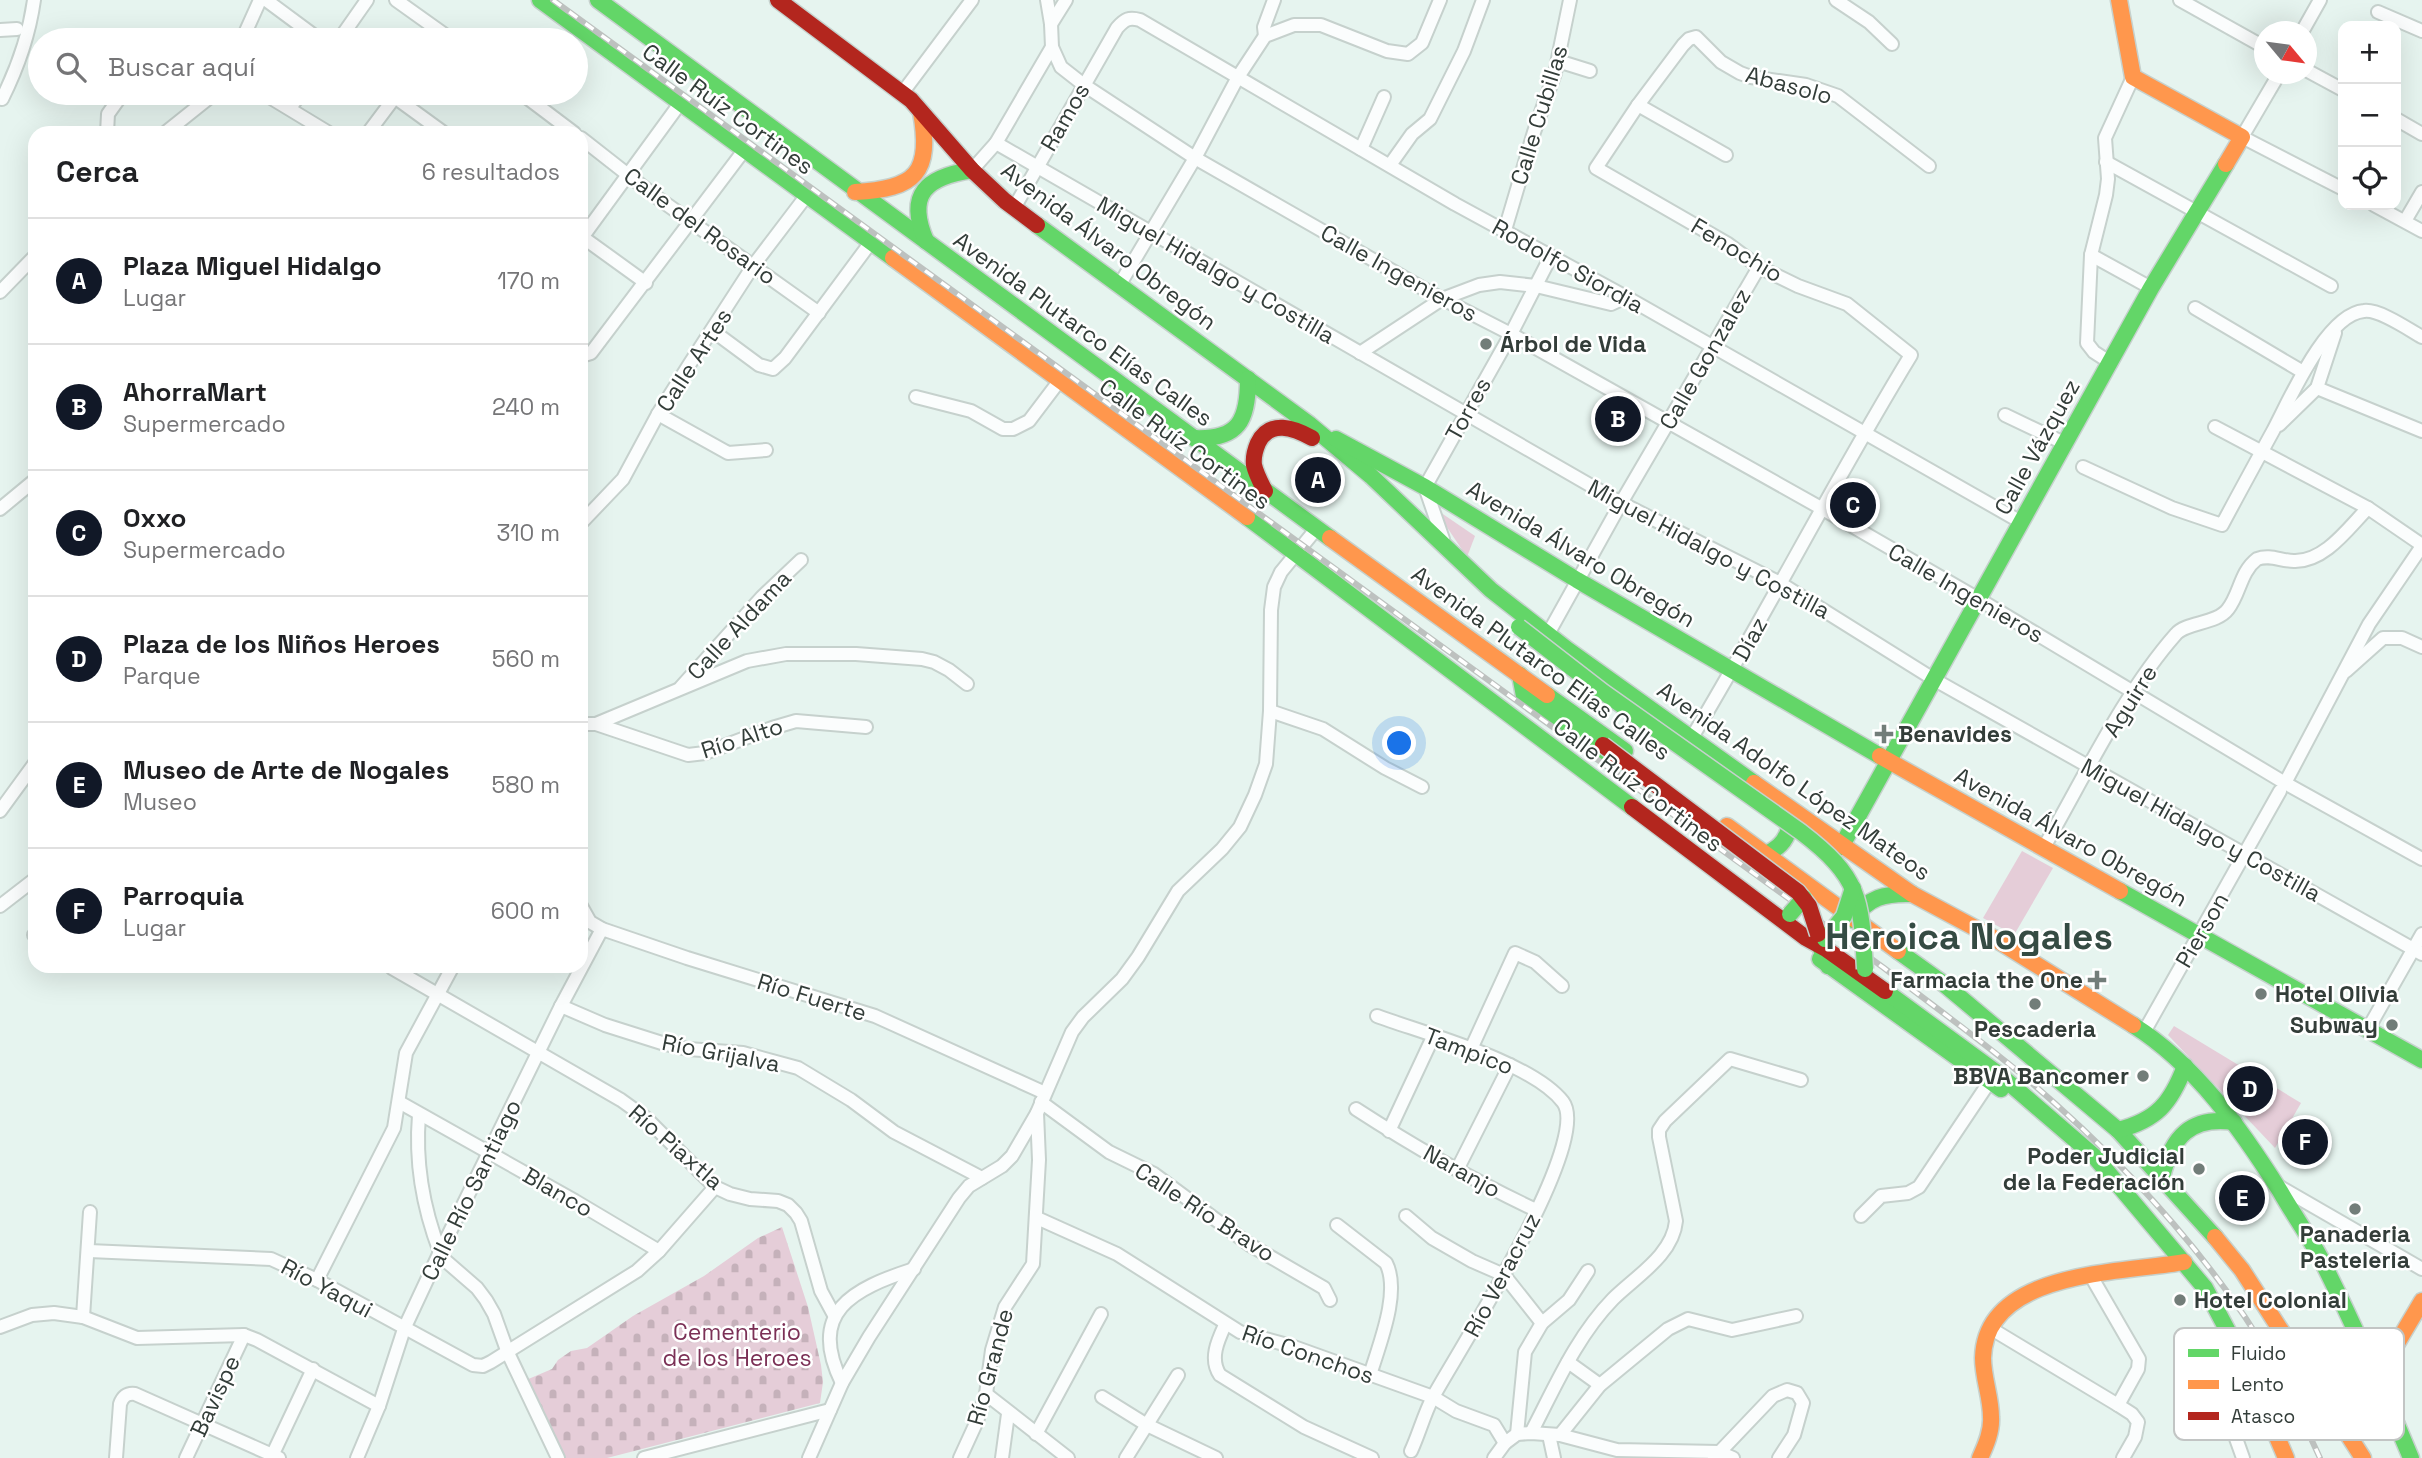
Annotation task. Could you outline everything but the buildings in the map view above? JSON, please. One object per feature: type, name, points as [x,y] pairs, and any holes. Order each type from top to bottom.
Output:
[{"type":"main road","name":"Calle Ruíz Cortines","points":[[540,0],[579,28]]},
{"type":"main road","name":"Avenida Plutarco Elías Calles","points":[[598,0],[1154,411],[1765,854],[1810,895],[1853,920],[1944,984],[2118,1130],[2242,1270],[2279,1328]]},
{"type":"main road","name":"Avenida Álvaro Obregón","points":[[778,0],[902,92],[972,170],[1014,208],[1309,424],[1425,487],[1577,580],[1888,761],[2422,1060]]},
{"type":"main road","points":[[2119,0],[2133,77],[2242,136]]},
{"type":"main road","name":"Calle Ruíz Cortines","points":[[588,35],[1296,553],[1785,916],[1799,938],[1828,966],[1990,1081],[2112,1180],[2205,1287],[2227,1328]]},
{"type":"main road","points":[[855,192],[888,190],[899,187],[912,178],[923,160],[926,148],[926,134],[920,111]]},
{"type":"main road","name":"Calle Vázquez","points":[[1842,847],[2151,288],[2242,136]]},
{"type":"main road","points":[[926,241],[916,217],[916,207],[925,190],[936,179],[972,170]]},
{"type":"main road","points":[[912,178],[925,190]]},
{"type":"main road","points":[[1194,438],[1212,440],[1235,429],[1246,411],[1248,379]]},
{"type":"main road","name":"Avenida Adolfo López Mateos","points":[[1309,424],[1445,544],[1491,590],[1690,739],[1912,894],[1992,937],[2161,1043],[2234,1122],[2320,1257],[2354,1328]]},
{"type":"main road","points":[[1266,492],[1256,470],[1254,455],[1258,442],[1265,433],[1274,428],[1286,428],[1295,429],[1328,448],[1377,489],[1401,504]]},
{"type":"main road","points":[[1491,590],[1519,627],[1597,688],[1817,845],[1846,873],[1853,885],[1863,919],[1865,973]]},
{"type":"main road","points":[[1520,675],[1544,700],[1603,745],[1778,875],[1810,895]]},
{"type":"main road","points":[[1520,675],[1524,696],[1561,725],[1856,936],[1878,950],[1893,955],[1985,1023],[2108,1131],[2166,1193],[2223,1261],[2271,1328]]},
{"type":"main road","points":[[1765,854],[1778,849],[1786,839],[1792,823],[1790,810]]},
{"type":"main road","points":[[1785,916],[1810,895],[1848,886],[1871,867]]},
{"type":"main road","points":[[1799,938],[1820,939],[1838,927],[1849,909],[1853,885]]},
{"type":"main road","points":[[1853,920],[1863,905],[1876,895],[1912,894]]},
{"type":"main road","points":[[1810,895],[1812,914],[1828,966]]},
{"type":"main road","name":"Calle Ruíz Cortines","points":[[1820,939],[2032,1100],[2101,1162],[2112,1180]]},
{"type":"main road","points":[[2118,1130],[2148,1121],[2162,1110],[2173,1096],[2185,1066]]},
{"type":"main road","points":[[2162,1177],[2169,1149],[2196,1124],[2211,1119],[2234,1122]]},
{"type":"main road","points":[[1980,1458],[1993,1422],[1982,1352],[1990,1328],[2005,1310],[2040,1287],[2063,1280],[2184,1262]]},
{"type":"main road","points":[[2404,1332],[2422,1301]]},
{"type":"main road","name":"Calle Ruíz Cortines","points":[[2278,1440],[2286,1458]]},
{"type":"main road","points":[[2342,1440],[2354,1458]]},
{"type":"main road","name":"Avenida Plutarco Elías Calles","points":[[2351,1440],[2363,1458]]},
{"type":"main road","name":"Avenida Adolfo López Mateos","points":[[2404,1440],[2411,1458]]},
{"type":"street","points":[[30,28],[34,0]]},
{"type":"street","points":[[247,28],[260,0]]},
{"type":"street","points":[[266,0],[304,28]]},
{"type":"street","points":[[348,28],[368,0]]},
{"type":"street","points":[[396,0],[431,28]]},
{"type":"street","points":[[902,92],[972,0]]},
{"type":"street","points":[[972,170],[996,143],[1052,47],[1047,0]]},
{"type":"street","points":[[1051,23],[1066,0]]},
{"type":"street","points":[[1265,36],[1263,29],[1274,0]]},
{"type":"street","points":[[1120,285],[1195,158],[1238,77],[1265,36],[1294,25],[1321,25],[1387,51],[1408,54],[1422,43],[1440,0]]},
{"type":"street","points":[[1390,165],[1412,134],[1430,119],[1464,51],[1483,0]]},
{"type":"street","name":"Calle Cubillas","points":[[1505,230],[1558,61],[1570,0]]},
{"type":"street","points":[[1836,0],[1869,22],[1892,44]]},
{"type":"street","points":[[2180,0],[2254,41]]},
{"type":"street","points":[[2308,21],[2320,0]]},
{"type":"street","points":[[2378,12],[2422,31]]},
{"type":"street","name":"Rodolfo Siordia","points":[[1117,28],[1124,20],[1140,20],[1361,149],[2021,522]]},
{"type":"street","name":"Ramos","points":[[1014,208],[1117,28]]},
{"type":"street","points":[[0,30],[17,29]]},
{"type":"street","points":[[2,99],[17,68],[28,35]]},
{"type":"street","name":"Abasolo","points":[[1638,104],[1683,45],[1696,37],[1721,62],[1740,74],[1751,78],[1805,85],[1838,96],[1929,166]]},
{"type":"street","name":"Calle Ingenieros","points":[[1052,47],[1061,67],[1084,85],[1195,158],[1442,299],[1511,334],[1821,508],[1980,600],[2133,692],[2282,787],[2422,859]]},
{"type":"street","points":[[1558,61],[1590,71]]},
{"type":"street","points":[[2317,76],[2338,87]]},
{"type":"street","points":[[2111,363],[2087,344],[2091,255],[2106,195],[2105,138],[2133,77]]},
{"type":"street","name":"Calle Vázquez","points":[[2242,136],[2273,84]]},
{"type":"street","points":[[1361,149],[1384,97]]},
{"type":"street","points":[[588,228],[681,102]]},
{"type":"street","points":[[1638,104],[1726,155]]},
{"type":"street","name":"Fenochio","points":[[1638,104],[1596,168],[1728,244],[1759,267],[1798,286],[1847,304],[1911,355]]},
{"type":"street","points":[[107,126],[108,114],[114,105]]},
{"type":"street","points":[[174,126],[200,105]]},
{"type":"street","points":[[285,105],[318,126]]},
{"type":"street","points":[[373,126],[387,105]]},
{"type":"street","points":[[408,105],[435,126]]},
{"type":"street","points":[[537,105],[565,126]]},
{"type":"street","points":[[2401,123],[2422,134]]},
{"type":"street","points":[[2242,136],[2338,186]]},
{"type":"street","name":"Calle del Rosario","points":[[588,143],[691,222],[819,313]]},
{"type":"street","name":"Miguel Hidalgo y Costilla","points":[[996,143],[1621,503],[1780,583],[1935,680],[2418,952]]},
{"type":"street","points":[[588,354],[646,282],[745,149]]},
{"type":"street","points":[[2106,162],[2332,286]]},
{"type":"street","points":[[2405,221],[2422,192]]},
{"type":"street","name":"Calle Artes","points":[[588,516],[623,479],[658,414],[753,266],[807,195]]},
{"type":"street","points":[[2384,210],[2422,231]]},
{"type":"street","points":[[588,242],[646,282]]},
{"type":"street","points":[[713,331],[759,365],[773,369],[785,358],[871,242]]},
{"type":"street","points":[[2091,255],[2151,288]]},
{"type":"street","name":"Torres","points":[[1425,487],[1511,334],[1551,256]]},
{"type":"street","points":[[0,292],[28,263]]},
{"type":"street","name":"Calle Gonzalez","points":[[1548,634],[1759,267]]},
{"type":"street","points":[[1360,353],[1442,299],[1479,285],[1500,282],[1536,286],[1611,304],[1626,297]]},
{"type":"street","points":[[2195,308],[2303,372]]},
{"type":"street","points":[[2083,467],[2172,508],[2222,525],[2303,372],[2337,327],[2362,310],[2374,311],[2422,337]]},
{"type":"street","points":[[2274,430],[2317,387],[2337,327]]},
{"type":"street","name":"Díaz","points":[[1690,739],[1733,669],[1863,433],[1911,355]]},
{"type":"street","points":[[916,397],[971,411],[1003,429],[1013,429],[1029,421],[1060,380]]},
{"type":"street","points":[[2317,387],[2422,431]]},
{"type":"street","points":[[658,414],[728,453],[766,450]]},
{"type":"street","points":[[2005,415],[2066,444]]},
{"type":"street","points":[[2216,427],[2368,508],[2422,545]]},
{"type":"street","points":[[0,509],[28,486]]},
{"type":"street","points":[[1425,487],[1445,544]]},
{"type":"street","name":"Aguirre","points":[[2044,847],[2133,692],[2178,631],[2224,614],[2252,563],[2262,557],[2295,561],[2317,555],[2338,539],[2368,508]]},
{"type":"street","points":[[809,1458],[842,1383],[959,1198],[969,1186],[1002,1166],[1012,1156],[1041,1103],[1072,1032],[1083,1017],[1122,979],[1178,891],[1222,849],[1240,827],[1266,764],[1274,587],[1296,553],[1317,528]]},
{"type":"street","name":"Pierson","points":[[2144,1032],[2282,787],[2369,624],[2422,545]]},
{"type":"street","name":"Calle Aldama","points":[[679,690],[762,597],[801,560]]},
{"type":"street","points":[[2342,674],[2383,638],[2402,638],[2422,647]]},
{"type":"street","points":[[596,724],[747,661],[801,654],[856,654],[922,659],[949,670],[967,684]]},
{"type":"street","points":[[1270,711],[1323,729],[1385,768],[1422,786]]},
{"type":"street","name":"Río Alto","points":[[588,724],[596,724],[688,755],[705,752],[785,723],[806,721],[866,727]]},
{"type":"street","points":[[0,811],[28,773]]},
{"type":"street","points":[[0,906],[28,884]]},
{"type":"street","name":"Río Fuerte","points":[[588,924],[687,958],[875,1016],[1041,1103]]},
{"type":"street","name":"Calle Río Santiago","points":[[588,953],[603,929]]},
{"type":"street","points":[[2368,1029],[2418,952],[2422,934]]},
{"type":"street","points":[[1471,1049],[1515,953],[1531,959],[1562,986]]},
{"type":"street","name":"Río Piaxtla","points":[[400,973],[621,1100],[646,1118],[715,1187],[750,1199],[778,1201],[788,1205],[801,1222],[821,1291],[834,1315]]},
{"type":"street","points":[[317,1280],[394,1128],[406,1053],[449,973]]},
{"type":"street","name":"Calle Río Santiago","points":[[357,1458],[379,1406],[404,1329],[577,973]]},
{"type":"street","name":"Río Grijalva","points":[[561,1006],[605,1026],[665,1044],[688,1049],[743,1053],[798,1068],[851,1100],[894,1132],[982,1178]]},
{"type":"street","name":"Tampico","points":[[1377,1016],[1510,1065],[1556,1095]]},
{"type":"street","points":[[1389,1130],[1433,1037]]},
{"type":"street","points":[[1531,1433],[1583,1336],[1612,1300],[1651,1264],[1675,1229],[1676,1221],[1659,1137],[1664,1121],[1730,1059],[1801,1080]]},
{"type":"street","points":[[1458,1168],[1510,1065]]},
{"type":"street","points":[[1861,1216],[1881,1196],[1908,1192],[1919,1187],[1990,1081]]},
{"type":"street","name":"Río Veracruz","points":[[1411,1451],[1433,1397],[1504,1275],[1560,1160],[1568,1130],[1568,1111],[1556,1095]]},
{"type":"street","name":"Blanco","points":[[399,1102],[659,1251]]},
{"type":"street","name":"Río Grande","points":[[960,1458],[986,1394],[992,1350],[1004,1307],[1033,1264],[1041,1103]]},
{"type":"street","name":"Calle Río Bravo","points":[[1041,1103],[1109,1152],[1154,1174],[1250,1245],[1324,1288],[1330,1300]]},
{"type":"street","name":"Naranjo","points":[[1356,1109],[1491,1188],[1536,1210]]},
{"type":"street","points":[[419,1115],[416,1143],[422,1185],[430,1226],[439,1253],[477,1288],[486,1300],[558,1458]]},
{"type":"street","points":[[2276,1185],[2422,1269]]},
{"type":"street","name":"Río Yaqui","points":[[89,1251],[264,1258],[317,1280],[473,1365],[483,1366],[637,1271],[659,1251],[715,1187]]},
{"type":"street","points":[[83,1317],[90,1212]]},
{"type":"street","points":[[1406,1216],[1439,1242],[1504,1275],[1542,1323]]},
{"type":"street","name":"Río Conchos","points":[[1037,1218],[1117,1254],[1225,1325],[1249,1336],[1291,1346],[1433,1397],[1456,1411],[1494,1425],[1505,1443]]},
{"type":"street","points":[[1338,1224],[1386,1263],[1392,1279],[1390,1304],[1370,1375]]},
{"type":"street","points":[[842,1383],[829,1347],[829,1331],[834,1315],[859,1294],[914,1269]]},
{"type":"street","points":[[1517,1434],[1522,1361],[1530,1341],[1542,1323],[1569,1300],[1588,1270]]},
{"type":"street","points":[[2091,1276],[2139,1359],[2137,1369],[2118,1405]]},
{"type":"street","points":[[0,1327],[32,1315],[54,1313],[83,1317],[138,1338],[244,1335],[379,1406]]},
{"type":"street","points":[[1036,1434],[1101,1314]]},
{"type":"street","points":[[1554,1458],[1554,1435],[1600,1385],[1668,1329],[1688,1320],[1732,1330],[1796,1316]]},
{"type":"street","points":[[1225,1325],[1216,1348],[1215,1366],[1224,1378],[1304,1427],[1372,1458]]},
{"type":"street","points":[[1990,1328],[2135,1416],[2138,1425],[2135,1437],[2123,1458]]},
{"type":"street","name":"Bavispe","points":[[186,1458],[244,1335]]},
{"type":"street","points":[[1568,1362],[1600,1385]]},
{"type":"street","points":[[116,1458],[120,1404],[126,1395],[135,1394],[274,1457],[313,1369]]},
{"type":"street","points":[[1126,1458],[1178,1376]]},
{"type":"street","points":[[1717,1455],[1773,1396],[1787,1390],[1800,1396],[1803,1403],[1798,1426],[1779,1458]]},
{"type":"street","points":[[986,1394],[1008,1414],[1068,1458]]},
{"type":"street","points":[[1102,1397],[1147,1425],[1216,1458]]},
{"type":"street","points":[[644,1458],[830,1410]]},
{"type":"street","points":[[1002,1458],[1008,1414]]},
{"type":"street","points":[[1494,1458],[1505,1443],[1517,1434],[1531,1433],[1554,1435],[1617,1450],[1733,1458]]},
{"type":"street","points":[[2237,1440],[2243,1458]]},
{"type":"green space","points":[[1434,508],[1475,536],[1467,557]]},
{"type":"green space","points":[[2022,851],[2053,868],[2014,935],[1983,918]]},
{"type":"green space","points":[[2174,1026],[2301,1103],[2275,1148],[2168,1035]]},
{"type":"green space","name":"Cementerio de los Heroes","points":[[782,1227],[808,1307],[821,1365],[823,1382],[820,1403],[607,1458],[550,1458],[542,1418],[526,1380],[552,1369],[558,1360],[571,1351],[587,1348],[633,1316],[704,1276],[758,1238]]},
{"type":"railway","points":[[553,0],[1974,1036],[2057,1105],[2116,1161],[2197,1252],[2252,1328]]},
{"type":"railway","points":[[2311,1440],[2320,1458]]},
{"type":"traffic: fast","points":[[540,0],[578,28]]},
{"type":"traffic: fast","points":[[598,0],[1330,538]]},
{"type":"traffic: fast","points":[[588,35],[893,258]]},
{"type":"traffic: fast","points":[[1841,847],[2151,288],[2226,164]]},
{"type":"traffic: fast","points":[[926,241],[918,211],[924,190],[943,177],[972,170]]},
{"type":"traffic: fast","points":[[1037,225],[1309,424],[1371,476],[1491,590],[1568,650],[1754,783]]},
{"type":"traffic: fast","points":[[1194,438],[1221,435],[1238,425],[1246,406],[1248,379]]},
{"type":"traffic: fast","points":[[1336,439],[1425,487],[1577,580],[1880,756]]},
{"type":"traffic: fast","points":[[1247,517],[1632,807]]},
{"type":"traffic: fast","points":[[1519,627],[1603,692],[1821,848],[1846,876],[1854,891],[1862,924],[1865,969]]},
{"type":"traffic: fast","points":[[1520,675],[1524,696],[1615,764]]},
{"type":"traffic: fast","points":[[1547,695],[1625,751]]},
{"type":"traffic: fast","points":[[1765,854],[1778,847],[1786,837],[1790,825],[1790,810]]},
{"type":"traffic: fast","points":[[1825,939],[1844,916],[1853,888]]},
{"type":"traffic: fast","points":[[2120,891],[2422,1060]]},
{"type":"traffic: fast","points":[[1853,920],[1871,901],[1894,894],[1912,894]]},
{"type":"traffic: fast","points":[[1790,914],[1804,898]]},
{"type":"traffic: fast","points":[[1818,934],[1828,966]]},
{"type":"traffic: fast","points":[[1898,951],[1944,984],[2118,1130],[2215,1237]]},
{"type":"traffic: fast","points":[[1820,959],[2001,1089]]},
{"type":"traffic: fast","points":[[1885,991],[2001,1076],[2094,1156],[2205,1288],[2226,1328]]},
{"type":"traffic: fast","points":[[2133,1025],[2177,1059],[2233,1122],[2306,1233],[2354,1328]]},
{"type":"traffic: fast","points":[[2118,1130],[2143,1121],[2161,1108],[2174,1090],[2185,1066]]},
{"type":"traffic: fast","points":[[2162,1177],[2171,1151],[2185,1132],[2206,1122],[2234,1122]]},
{"type":"traffic: fast","points":[[2403,1440],[2411,1458]]},
{"type":"traffic: slow","points":[[2119,0],[2133,77],[2242,137],[2226,164]]},
{"type":"traffic: slow","points":[[855,192],[893,187],[915,174],[924,150],[921,112]]},
{"type":"traffic: slow","points":[[893,258],[1247,517]]},
{"type":"traffic: slow","points":[[1330,538],[1547,695]]},
{"type":"traffic: slow","points":[[1880,756],[2120,891]]},
{"type":"traffic: slow","points":[[1754,783],[1912,894],[1992,937],[2133,1025]]},
{"type":"traffic: slow","points":[[1727,826],[1898,951]]},
{"type":"traffic: slow","points":[[2215,1237],[2242,1270],[2279,1328]]},
{"type":"traffic: slow","points":[[1980,1458],[1991,1422],[1983,1358],[1990,1329],[2007,1307],[2031,1292],[2061,1281],[2184,1262]]},
{"type":"traffic: slow","points":[[2404,1331],[2422,1301]]},
{"type":"traffic: slow","points":[[2278,1440],[2286,1458]]},
{"type":"traffic: slow","points":[[2351,1440],[2363,1458]]},
{"type":"traffic: jam","points":[[778,0],[911,100],[972,170],[1005,201],[1037,225]]},
{"type":"traffic: jam","points":[[1265,491],[1254,462],[1256,448],[1263,435],[1276,428],[1283,428],[1312,438]]},
{"type":"traffic: jam","points":[[1603,745],[1798,892],[1809,906],[1818,934]]},
{"type":"traffic: jam","points":[[1632,807],[1806,938],[1885,991]]},
{"type":"place","name":"Árbol de Vida","points":[[1486,344]]},
{"type":"place","name":"AhorraMart","points":[[1618,419]]},
{"type":"place","name":"Plaza Miguel Hidalgo","points":[[1318,480]]},
{"type":"place","name":"Oxxo","points":[[1853,505]]},
{"type":"place","name":"Benavides","points":[[1884,734]]},
{"type":"place","name":"Farmacia the One","points":[[2097,980]]},
{"type":"place","name":"Hotel Olivia","points":[[2261,994]]},
{"type":"place","name":"Pescaderia","points":[[2035,1004]]},
{"type":"place","name":"Subway","points":[[2392,1025]]},
{"type":"place","name":"BBVA Bancomer","points":[[2143,1076]]},
{"type":"place","name":"Plaza de los Niños Heroes","points":[[2250,1089]]},
{"type":"place","name":"Parroquia","points":[[2305,1142]]},
{"type":"place","name":"Poder Judicial de la Federación","points":[[2199,1169]]},
{"type":"place","name":"Museo de Arte de Nogales","points":[[2242,1198]]},
{"type":"place","name":"Panaderia Pasteleria","points":[[2355,1209]]},
{"type":"place","name":"Hotel Colonial","points":[[2180,1300]]},
{"type":"district","name":"Heroica Nogales","points":[[1969,936]]}]
